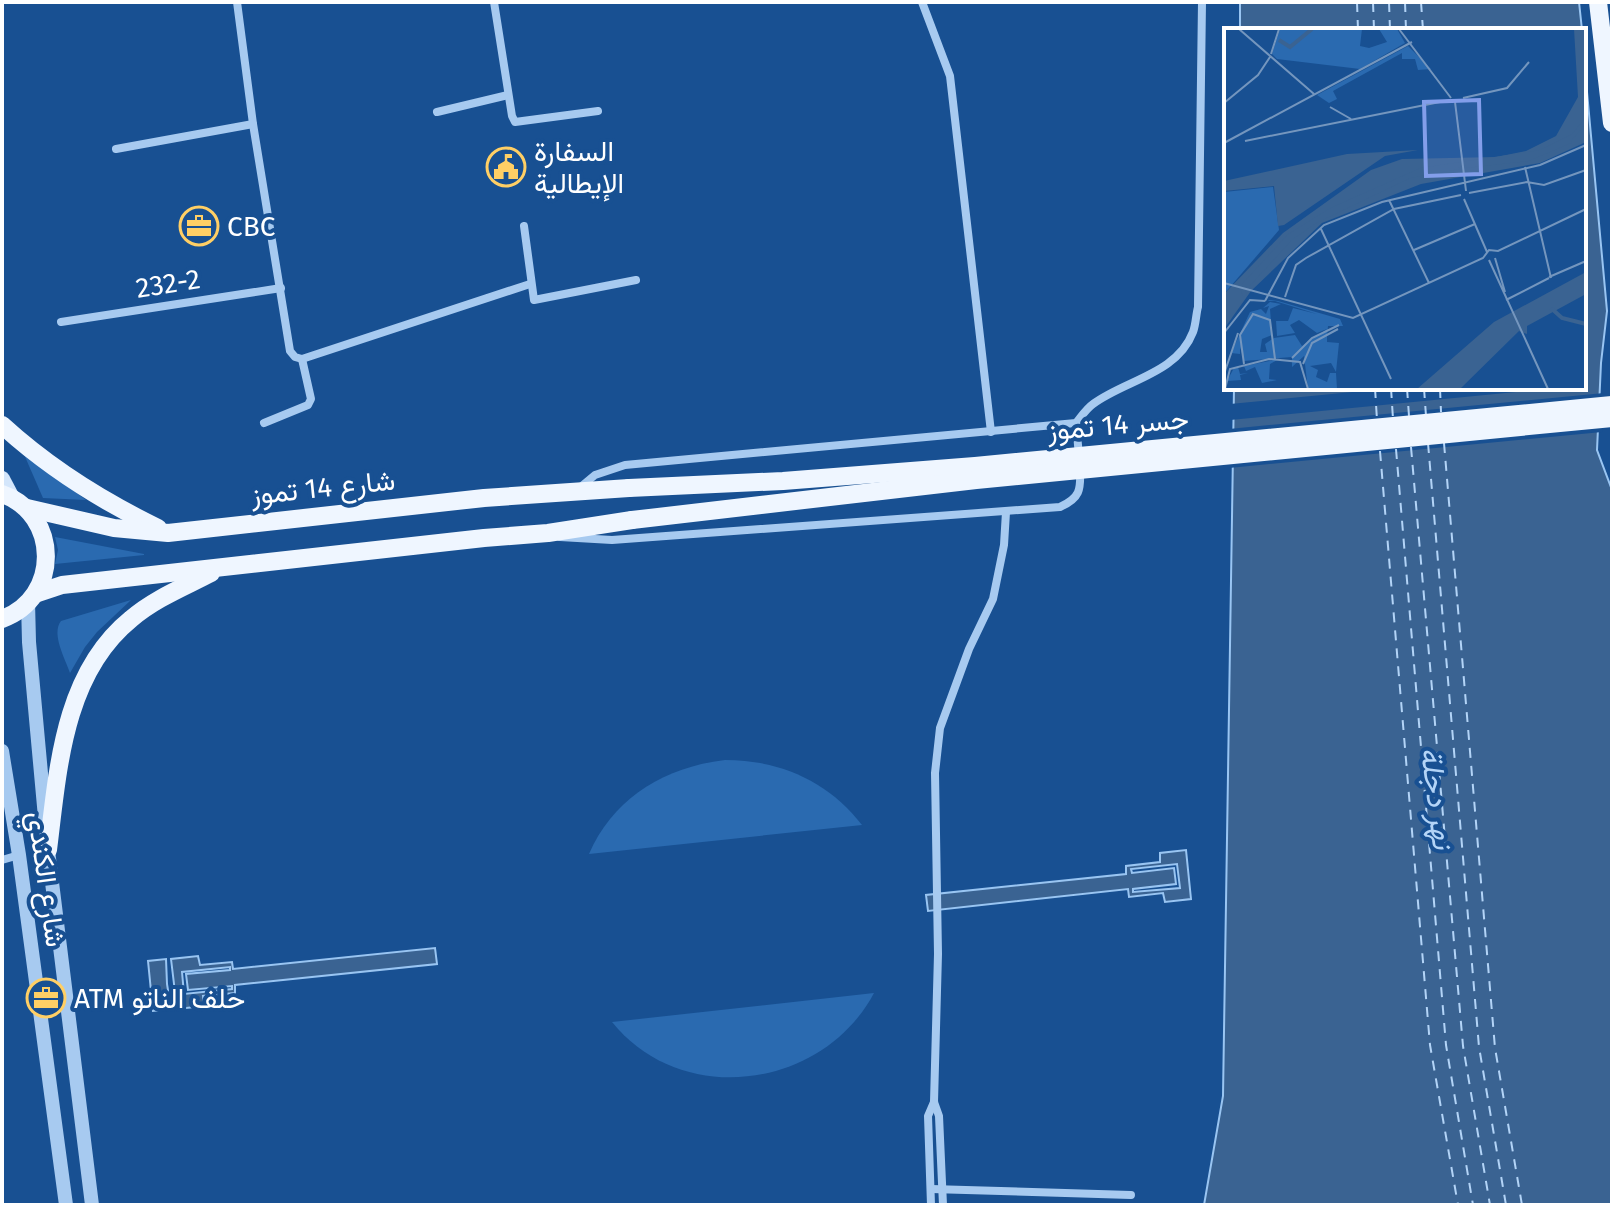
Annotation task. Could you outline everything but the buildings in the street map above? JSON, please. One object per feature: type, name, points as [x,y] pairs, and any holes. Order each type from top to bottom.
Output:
[{"type":"main road","points":[[1598,2],[1612,123]]},
{"type":"main road","name":"جسر 14 تموز","points":[[629,488],[783,481],[975,466],[1612,405]]},
{"type":"main road","name":"جسر 14 تموز","points":[[548,533],[632,520],[976,480],[1612,418]]},
{"type":"main road","points":[[2,425],[87,490],[168,533]]},
{"type":"main road","points":[[2,479],[14,500],[42,530],[47,556],[42,583],[32,598],[2,619]]},
{"type":"main road","name":"شارع 14 تموز","points":[[14,500],[114,528],[168,533],[577,490],[629,488]]},
{"type":"main road","points":[[32,598],[62,585],[548,533]]},
{"type":"main road","points":[[48,850],[60,748],[78,692],[93,665],[110,639],[130,619],[156,601],[220,568]]},
{"type":"street","points":[[237,2],[253,124],[290,351],[295,357],[302,359],[530,284]]},
{"type":"street","points":[[494,2],[515,122],[598,111]]},
{"type":"street","points":[[922,2],[950,76],[991,432]]},
{"type":"street","points":[[548,533],[580,540],[612,540],[1060,507],[1078,496],[1081,489],[1076,423],[1089,406],[1109,393],[1153,374],[1182,351],[1193,332],[1198,307],[1202,2]]},
{"type":"street","points":[[437,112],[508,95]]},
{"type":"street","points":[[116,149],[253,124]]},
{"type":"street","points":[[524,226],[534,300],[636,280]]},
{"type":"street","name":"232-2","points":[[61,322],[281,288]]},
{"type":"street","points":[[264,423],[308,405],[310,391],[302,359]]},
{"type":"street","points":[[577,490],[595,475],[625,465],[1076,423]]},
{"type":"street","points":[[943,1205],[939,1116],[934,1102],[938,954],[935,773],[940,728],[969,649],[993,599],[1004,545],[1006,512]]},
{"type":"street","name":"شارع الكندي","points":[[32,598],[29,642],[48,850],[92,1205]]},
{"type":"street","name":"شارع الكندي","points":[[2,751],[66,1205]]},
{"type":"street","points":[[2,860],[19,855]]},
{"type":"street","points":[[931,1205],[928,1112],[934,1102]]},
{"type":"street","points":[[58,1152],[85,1147]]},
{"type":"street","points":[[931,1189],[1131,1195]]},
{"type":"shaded area","points":[[23,452],[86,500],[43,498]]},
{"type":"shaded area","points":[[55,537],[144,555],[55,564],[58,550]]},
{"type":"shaded area","points":[[131,600],[97,632],[70,673],[58,639],[61,621]]},
{"type":"shaded area","points":[[725,760],[765,764],[801,776],[834,796],[862,825],[589,854],[612,817],[644,789],[682,770]]},
{"type":"shaded area","points":[[874,993],[851,1025],[821,1050],[787,1067],[750,1076],[712,1076],[675,1068],[641,1050],[612,1022]]},
{"type":"water","points":[[1240,2],[1579,2],[1582,28],[1240,28]]},
{"type":"water","name":"نهر دجلة","points":[[1586,81],[1607,311],[1597,450],[1612,490],[1612,1205],[1204,1205],[1223,1096],[1234,390],[1586,390]]},
{"type":"water","points":[[1186,850],[1191,899],[1165,902],[1163,893],[1129,897],[1128,889],[928,911],[926,895],[1126,874],[1126,866],[1160,862],[1160,853]],"holes":[[[1177,864],[1180,888],[1133,892],[1133,889],[1176,884],[1174,868],[1132,873],[1131,869]]]},
{"type":"water","points":[[435,948],[437,964],[235,985],[235,993],[203,996],[204,1006],[177,1009],[171,959],[198,956],[200,965],[232,962],[233,969]],"holes":[[[230,967],[230,970],[186,974],[188,990],[232,986],[232,989],[184,994],[182,972]]]},
{"type":"water","points":[[166,959],[171,1009],[153,1011],[148,961]]},
{"type":"pier","points":[[1374,390],[1536,390],[1230,420],[1230,404]]},
{"type":"pier","points":[[1604,393],[1602,432],[1229,468],[1229,429]]},
{"type":"ferry route","points":[[1357,2],[1358,28]]},
{"type":"ferry route","points":[[1373,2],[1374,28]]},
{"type":"ferry route","points":[[1389,2],[1390,28]]},
{"type":"ferry route","points":[[1405,2],[1406,28]]},
{"type":"ferry route","points":[[1421,2],[1423,28]]},
{"type":"ferry route","points":[[1375,390],[1377,420]]},
{"type":"ferry route","points":[[1391,390],[1393,419]]},
{"type":"ferry route","points":[[1407,390],[1409,416]]},
{"type":"ferry route","points":[[1424,390],[1426,416]]},
{"type":"ferry route","points":[[1440,390],[1441,412]]},
{"type":"ferry route","points":[[1428,443],[1479,1047],[1506,1205]]},
{"type":"ferry route","points":[[1444,443],[1495,1048],[1522,1205]]},
{"type":"ferry route","points":[[1411,447],[1463,1046],[1490,1205]]},
{"type":"ferry route","points":[[1396,449],[1446,1045],[1473,1205]]},
{"type":"ferry route","points":[[1380,451],[1430,1045],[1458,1205]]},
{"type":"place","name":"السفارة الإيطالية","points":[[506,167]]},
{"type":"place","name":"CBC","points":[[199,226]]},
{"type":"place","name":"ATM حلف الناتو","points":[[46,998]]}]
